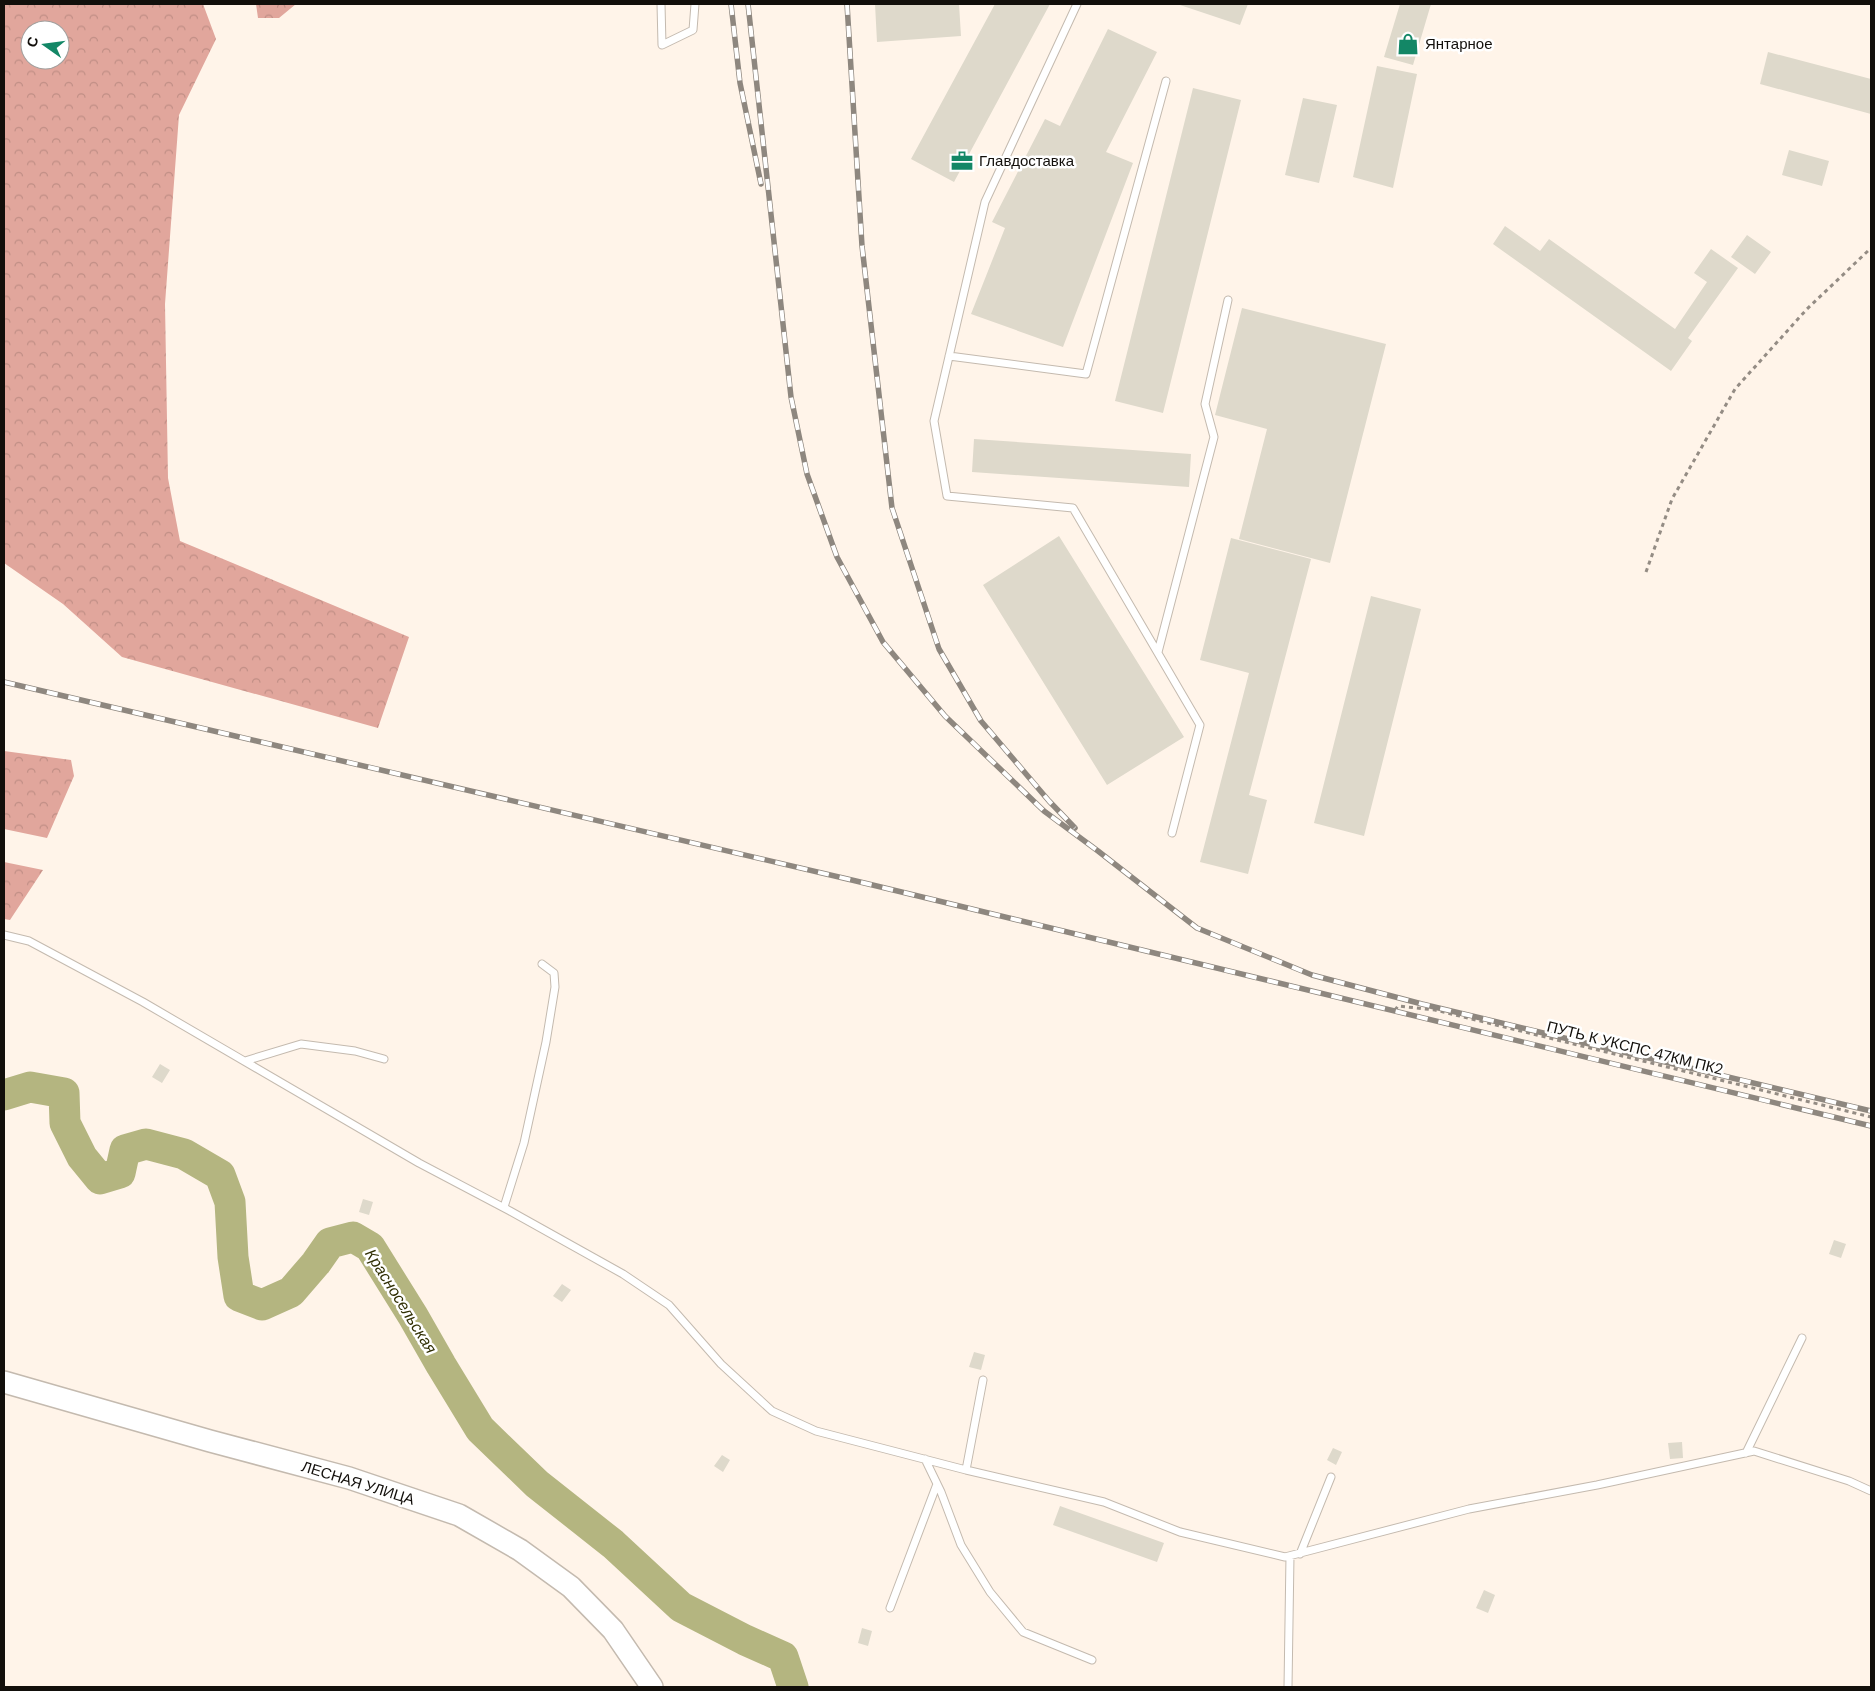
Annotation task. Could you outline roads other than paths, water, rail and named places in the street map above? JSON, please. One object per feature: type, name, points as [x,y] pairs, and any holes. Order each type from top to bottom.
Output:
[{"type":"main road","name":"ЛЕСНАЯ УЛИЦА","points":[[4,1382],[210,1441],[349,1478],[459,1515],[520,1550],[571,1587],[613,1630],[647,1677],[652,1687]]},
{"type":"lane","points":[[661,4],[662,45],[693,30],[696,4]]},
{"type":"lane","points":[[1077,4],[985,202],[934,421],[947,496],[1073,508],[1158,652],[1200,725],[1172,833]]},
{"type":"lane","points":[[949,356],[1086,374],[1166,81]]},
{"type":"lane","points":[[1158,652],[1214,437],[1205,404],[1228,300]]},
{"type":"lane","points":[[4,935],[29,940],[143,1002],[419,1163],[623,1274],[669,1305],[721,1364],[772,1411],[816,1430],[966,1470],[1104,1502],[1180,1532],[1285,1557],[1469,1509],[1597,1485],[1754,1451],[1849,1481],[1871,1491]]},
{"type":"lane","points":[[504,1208],[524,1143],[546,1042],[555,987],[554,973],[542,964]]},
{"type":"lane","points":[[244,1061],[301,1044],[355,1051],[384,1058]]},
{"type":"lane","points":[[1746,1453],[1802,1338]]},
{"type":"lane","points":[[966,1470],[983,1380]]},
{"type":"lane","points":[[925,1459],[961,1544],[990,1592],[1023,1632],[1092,1660]]},
{"type":"lane","points":[[1300,1554],[1331,1477]]},
{"type":"lane","points":[[890,1608],[937,1484]]},
{"type":"lane","points":[[1288,1687],[1290,1556]]},
{"type":"waterway","name":"Красносельская","points":[[4,1095],[30,1087],[64,1093],[65,1123],[82,1157],[100,1179],[120,1173],[125,1150],[146,1144],[184,1154],[220,1175],[230,1202],[233,1257],[239,1296],[262,1305],[291,1292],[316,1263],[330,1243],[353,1237],[370,1247],[480,1429],[537,1484],[613,1544],[681,1607],[783,1657],[793,1687]]},
{"type":"railway","points":[[731,4],[740,83],[761,184]]},
{"type":"railway","points":[[748,4],[791,397],[807,474],[837,557],[883,642],[945,716],[1044,811],[1197,928],[1312,975],[1422,1004],[1871,1111]]},
{"type":"railway","points":[[847,4],[862,246],[892,508],[939,649],[981,721],[1049,801],[1075,828]]},
{"type":"railway","points":[[4,682],[856,881],[1871,1126]]},
{"type":"place","name":"Янтарное","points":[[1408,44]]},
{"type":"place","name":"Главдоставка","points":[[962,161]]}]
